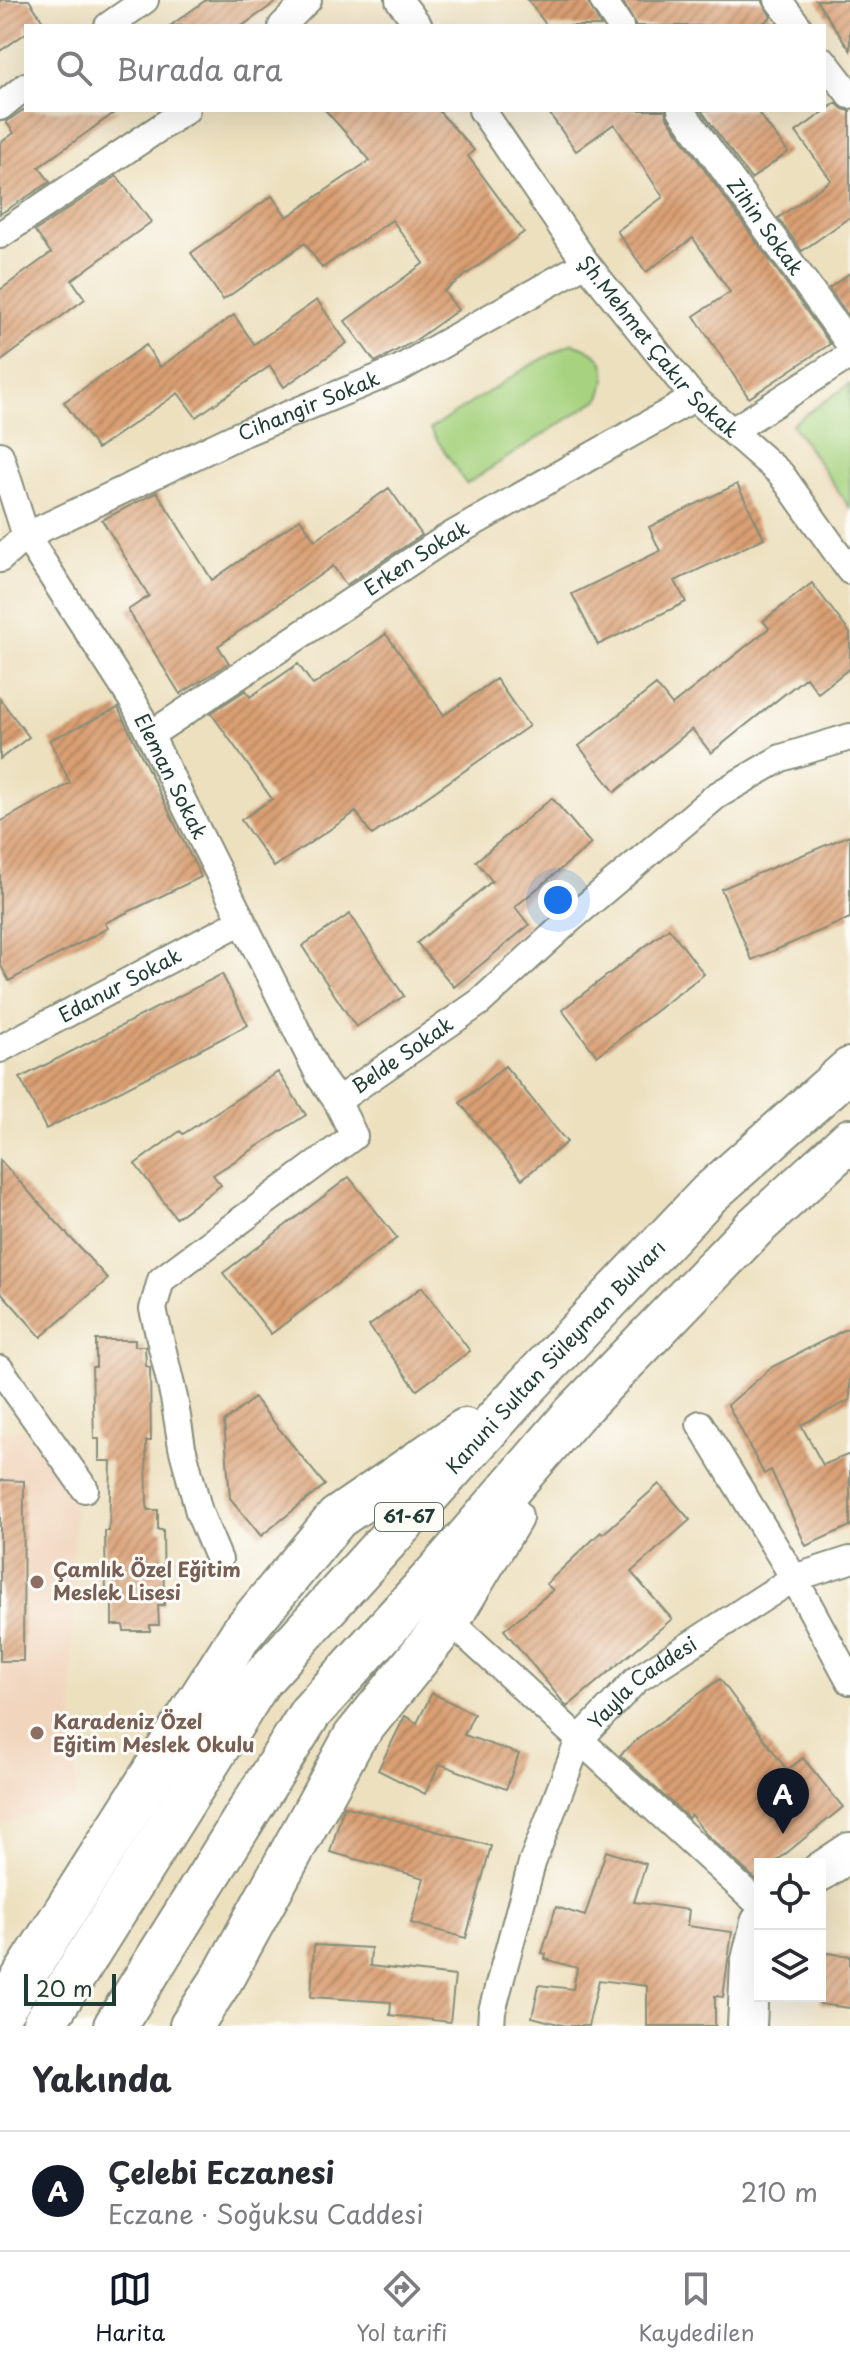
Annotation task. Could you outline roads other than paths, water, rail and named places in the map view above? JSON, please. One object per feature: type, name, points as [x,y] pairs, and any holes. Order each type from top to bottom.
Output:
[{"type":"main road","name":"Kanuni Sultan Süleyman Bulvarı","points":[[43,2026],[259,1682],[525,1388],[709,1194],[850,1069]]},
{"type":"main road","name":"61-67","points":[[115,2026],[310,1713],[574,1414],[755,1227],[833,1162],[850,1140]]},
{"type":"main road","name":"61-67","points":[[0,2014],[241,1634],[337,1518],[525,1388]]},
{"type":"main road","name":"61-67","points":[[191,2026],[222,1979],[354,1738],[449,1620],[574,1414]]},
{"type":"street","points":[[111,24],[145,0]]},
{"type":"street","points":[[284,24],[308,0]]},
{"type":"street","points":[[399,0],[417,24]]},
{"type":"street","points":[[603,0],[619,24]]},
{"type":"street","points":[[778,0],[796,24]]},
{"type":"street","points":[[826,64],[850,95]]},
{"type":"street","points":[[0,107],[24,88]]},
{"type":"street","points":[[0,235],[183,112]]},
{"type":"street","name":"Şh.Mehmet Çakır Sokak","points":[[483,112],[586,263],[694,398],[781,474],[850,571]]},
{"type":"street","name":"Zihin Sokak","points":[[682,112],[850,345]]},
{"type":"street","name":"Cihangir Sokak","points":[[0,559],[26,536],[239,435],[399,369],[586,263]]},
{"type":"street","points":[[732,431],[850,355]]},
{"type":"street","name":"Erken Sokak","points":[[150,735],[443,540],[694,398]]},
{"type":"street","name":"Eleman Sokak","points":[[0,455],[26,536],[134,703],[320,1077],[337,1101]]},
{"type":"street","name":"Belde Sokak","points":[[219,1560],[199,1512],[153,1309],[161,1280],[354,1136],[337,1101],[480,1002],[573,917],[716,796],[781,758],[850,737]]},
{"type":"street","name":"Edanur Sokak","points":[[0,1049],[242,921]]},
{"type":"street","points":[[0,1369],[85,1489]]},
{"type":"street","points":[[700,1424],[794,1578],[850,1681]]},
{"type":"street","name":"Yayla Caddesi","points":[[491,2026],[492,2011],[532,1863],[579,1740],[636,1680],[794,1578],[850,1560]]},
{"type":"street","points":[[449,1620],[754,1900]]},
{"type":"street","points":[[826,1868],[850,1852]]},
{"type":"street","points":[[747,2026],[750,1964],[758,1930]]},
{"type":"place","name":"Çamlık Özel Eğitim Meslek Lisesi","points":[[37,1582]]},
{"type":"place","name":"Karadeniz Özel Eğitim Meslek Okulu","points":[[37,1733]]},
{"type":"place","name":"Çelebi Eczanesi","points":[[783,1834]]}]
